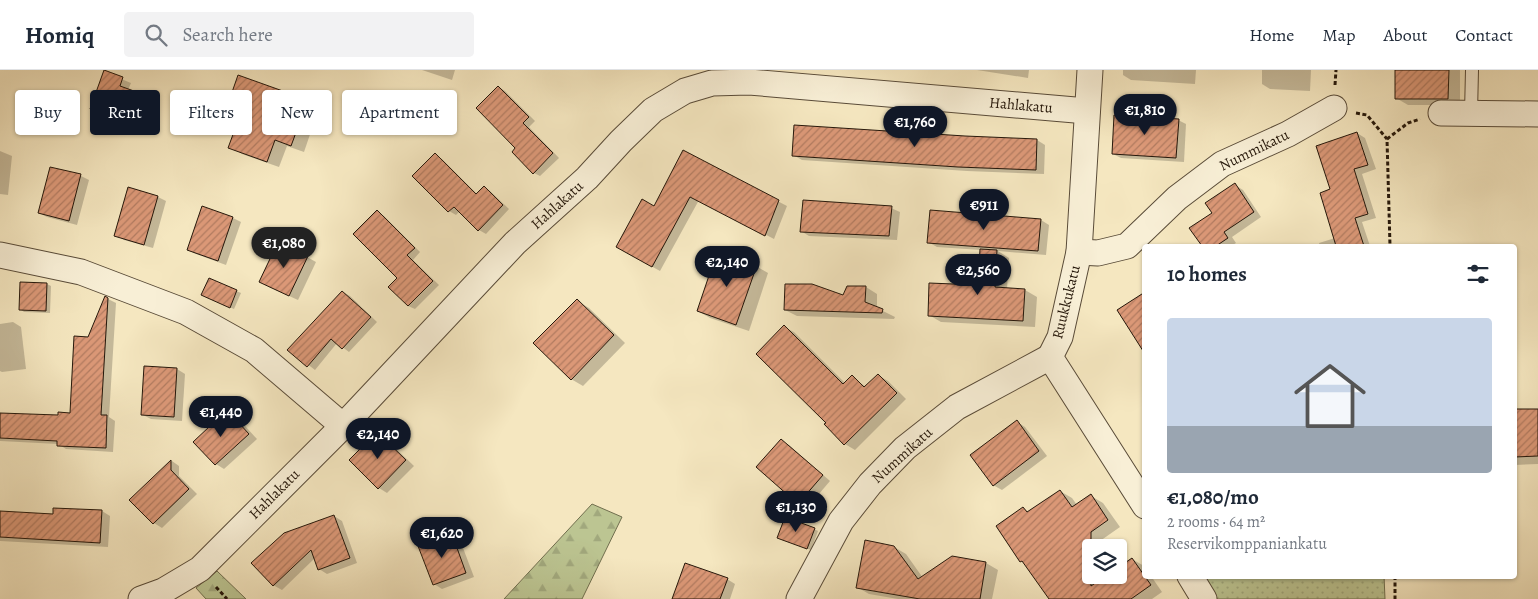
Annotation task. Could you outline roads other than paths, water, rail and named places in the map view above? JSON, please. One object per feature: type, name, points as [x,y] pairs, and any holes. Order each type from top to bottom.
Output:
[{"type":"street","name":"Ruukkukatu","points":[[1090,70],[1079,252],[1060,337],[1050,357],[1142,501]]},
{"type":"street","name":"Hahlakatu","points":[[141,599],[163,592],[200,569],[343,426],[515,243],[587,178],[621,140],[653,110],[685,91],[712,83],[749,82],[1087,111]]},
{"type":"street","name":"Nummikatu","points":[[1079,252],[1098,252],[1127,246],[1177,198],[1222,164],[1288,134],[1334,108]]},
{"type":"street","points":[[1441,113],[1538,114]]},
{"type":"street","points":[[0,255],[81,272],[186,312],[254,350],[343,426]]},
{"type":"street","name":"Nummikatu","points":[[799,599],[841,521],[870,484],[905,448],[957,407],[1050,357]]},
{"type":"street","points":[[1192,579],[1204,599]]},
{"type":"lane","points":[[1471,113],[1472,70]]}]
